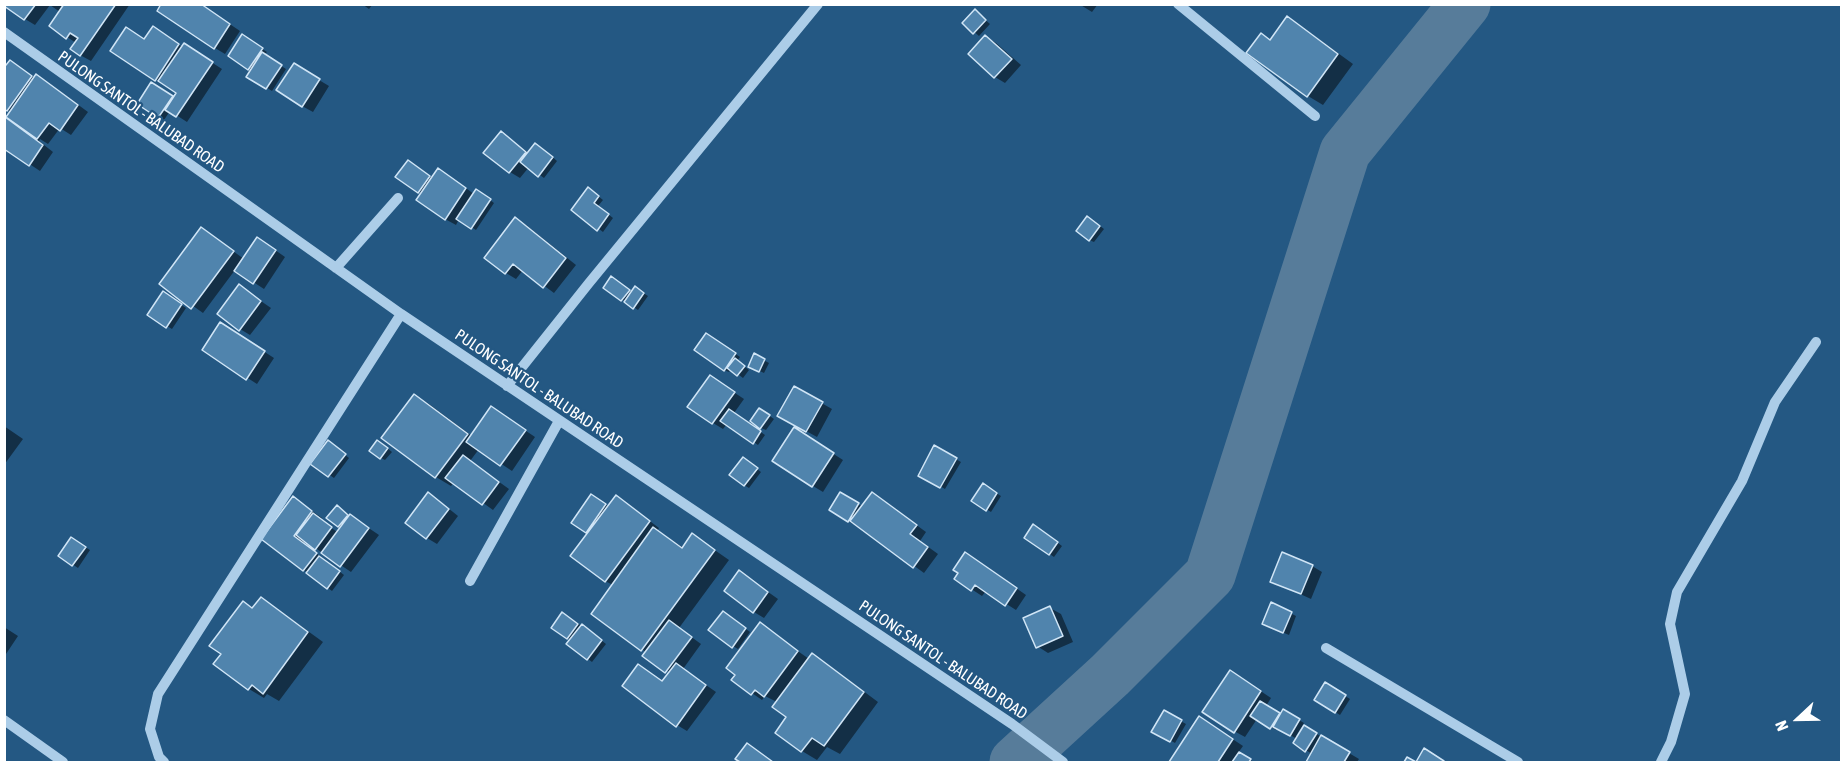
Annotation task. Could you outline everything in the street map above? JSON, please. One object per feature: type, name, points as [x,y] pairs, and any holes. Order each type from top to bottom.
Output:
[{"type":"street","points":[[507,386],[818,4]]},
{"type":"street","points":[[1178,4],[1315,116]]},
{"type":"street","name":"PULONG SANTOL - BALUBAD ROAD","points":[[4,32],[401,314],[1012,724],[1063,762]]},
{"type":"street","points":[[336,268],[398,198]]},
{"type":"street","points":[[164,762],[159,756],[150,729],[158,694],[401,314]]},
{"type":"street","points":[[1661,762],[1671,742],[1685,694],[1670,624],[1677,592],[1742,481],[1775,402],[1816,342]]},
{"type":"street","points":[[470,581],[560,421]]},
{"type":"street","points":[[1326,648],[1518,762]]},
{"type":"street","points":[[4,720],[63,762]]},
{"type":"building","points":[[5,4],[36,4],[24,20],[4,6]]},
{"type":"building","points":[[64,4],[116,4],[80,56],[70,49],[78,38],[70,33],[66,39],[49,26]]},
{"type":"building","points":[[161,4],[201,4],[230,24],[214,49],[157,11]]},
{"type":"building","points":[[975,9],[986,20],[973,34],[962,23]]},
{"type":"building","points":[[1287,16],[1338,54],[1307,97],[1246,53],[1261,33],[1270,40]]},
{"type":"building","points":[[153,26],[179,44],[155,81],[110,51],[126,27],[144,39]]},
{"type":"building","points":[[242,34],[263,48],[248,70],[228,56]]},
{"type":"building","points":[[985,35],[1012,59],[994,78],[968,54]]},
{"type":"building","points":[[184,43],[213,62],[176,117],[165,110],[176,93],[158,81]]},
{"type":"building","points":[[262,52],[282,65],[266,89],[246,77]]},
{"type":"building","points":[[10,60],[32,76],[7,111],[4,109],[4,64],[6,65]]},
{"type":"building","points":[[294,63],[320,79],[302,107],[276,90]]},
{"type":"building","points":[[36,74],[78,105],[60,131],[49,123],[37,139],[6,117]]},
{"type":"building","points":[[151,82],[173,96],[158,118],[137,104]]},
{"type":"building","points":[[5,117],[43,145],[29,166],[4,149]]},
{"type":"building","points":[[501,131],[526,152],[509,173],[483,153]]},
{"type":"building","points":[[535,143],[553,157],[538,177],[520,162]]},
{"type":"building","points":[[408,160],[430,176],[418,193],[395,177]]},
{"type":"building","points":[[438,168],[466,188],[445,220],[416,200]]},
{"type":"building","points":[[588,187],[599,196],[594,203],[609,214],[597,231],[571,210]]},
{"type":"building","points":[[476,189],[491,199],[471,229],[456,219]]},
{"type":"building","points":[[1087,216],[1100,226],[1089,241],[1076,231]]},
{"type":"building","points":[[515,217],[566,258],[543,288],[513,264],[505,274],[484,258]]},
{"type":"building","points":[[201,227],[234,251],[191,309],[159,284]]},
{"type":"building","points":[[257,237],[276,250],[253,284],[234,271]]},
{"type":"building","points":[[611,276],[630,290],[621,301],[603,288]]},
{"type":"building","points":[[239,284],[261,301],[239,331],[217,314]]},
{"type":"building","points":[[635,286],[644,293],[633,309],[624,302]]},
{"type":"building","points":[[163,291],[182,304],[166,328],[147,315]]},
{"type":"building","points":[[220,322],[265,351],[246,380],[202,350]]},
{"type":"building","points":[[706,333],[736,353],[724,371],[694,350]]},
{"type":"building","points":[[754,353],[765,359],[759,372],[748,367]]},
{"type":"building","points":[[735,358],[745,366],[737,376],[727,368]]},
{"type":"building","points":[[710,375],[735,392],[712,424],[687,407]]},
{"type":"building","points":[[794,386],[823,402],[806,432],[777,416]]},
{"type":"building","points":[[414,394],[468,434],[435,478],[381,438]]},
{"type":"building","points":[[491,406],[526,430],[500,466],[466,442]]},
{"type":"building","points":[[759,408],[770,415],[760,429],[750,421]]},
{"type":"building","points":[[729,409],[761,431],[753,444],[720,421]]},
{"type":"building","points":[[794,427],[834,453],[812,487],[772,461]]},
{"type":"building","points":[[328,440],[346,454],[328,477],[310,464]]},
{"type":"building","points":[[377,440],[388,448],[380,459],[369,451]]},
{"type":"building","points":[[934,445],[957,458],[940,488],[918,476]]},
{"type":"building","points":[[463,455],[499,482],[482,505],[445,478]]},
{"type":"building","points":[[743,457],[758,468],[744,486],[729,475]]},
{"type":"building","points":[[983,483],[997,493],[986,511],[971,501]]},
{"type":"building","points":[[428,492],[449,509],[426,539],[405,523]]},
{"type":"building","points":[[840,492],[859,503],[848,522],[829,510]]},
{"type":"building","points":[[872,492],[917,525],[910,534],[928,547],[913,568],[850,521]]},
{"type":"building","points":[[591,494],[606,504],[586,533],[571,523]]},
{"type":"building","points":[[616,495],[650,521],[605,582],[570,556]]},
{"type":"building","points":[[293,496],[312,511],[294,536],[317,553],[303,571],[261,539]]},
{"type":"building","points":[[337,505],[348,515],[338,527],[326,518]]},
{"type":"building","points":[[313,513],[332,527],[315,550],[296,535]]},
{"type":"building","points":[[350,514],[369,528],[340,567],[321,553]]},
{"type":"building","points":[[1033,524],[1058,542],[1049,555],[1024,538]]},
{"type":"building","points":[[653,527],[682,548],[692,533],[715,550],[641,651],[591,614]]},
{"type":"building","points":[[71,537],[86,547],[72,566],[58,556]]},
{"type":"building","points":[[965,552],[1017,588],[1005,606],[975,585],[971,591],[954,579],[958,573],[953,570]]},
{"type":"building","points":[[1282,552],[1313,565],[1301,594],[1270,582]]},
{"type":"building","points":[[319,556],[340,571],[327,589],[306,573]]},
{"type":"building","points":[[739,570],[768,592],[753,613],[724,591]]},
{"type":"building","points":[[261,597],[308,632],[263,694],[252,685],[248,690],[213,664],[221,654],[209,646],[243,601],[252,608]]},
{"type":"building","points":[[1271,602],[1292,612],[1283,633],[1262,624]]},
{"type":"building","points":[[1050,606],[1063,636],[1036,648],[1023,618]]},
{"type":"building","points":[[723,611],[746,628],[732,648],[708,630]]},
{"type":"building","points":[[562,612],[578,624],[567,639],[551,628]]},
{"type":"building","points":[[669,620],[692,637],[665,673],[642,656]]},
{"type":"building","points":[[760,622],[798,651],[764,697],[755,690],[751,695],[731,680],[735,675],[726,668]]},
{"type":"building","points":[[582,624],[602,640],[587,660],[566,644]]},
{"type":"building","points":[[812,653],[864,692],[824,746],[812,738],[801,752],[775,733],[786,717],[772,707]]},
{"type":"building","points":[[676,663],[706,685],[676,727],[622,686],[638,664],[662,681]]},
{"type":"building","points":[[1230,670],[1261,691],[1234,733],[1202,712]]},
{"type":"building","points":[[1325,682],[1346,695],[1335,713],[1314,700]]},
{"type":"building","points":[[1260,701],[1280,713],[1270,729],[1250,716]]},
{"type":"building","points":[[1283,709],[1300,719],[1290,736],[1273,727]]},
{"type":"building","points":[[1164,710],[1182,720],[1170,742],[1151,732]]},
{"type":"building","points":[[1199,716],[1233,739],[1218,762],[1169,762]]},
{"type":"building","points":[[1304,725],[1317,733],[1305,752],[1293,743]]},
{"type":"building","points":[[1321,735],[1350,752],[1344,762],[1306,762]]},
{"type":"building","points":[[747,743],[773,762],[740,762],[735,759]]},
{"type":"building","points":[[1424,748],[1444,761],[1443,762],[1416,762]]},
{"type":"building","points":[[1239,752],[1251,759],[1249,762],[1232,762]]},
{"type":"building","points":[[1407,757],[1416,762],[1404,762]]},
{"type":"waterway","points":[[1015,762],[1110,675],[1210,575],[1345,152],[1465,4]]}]
